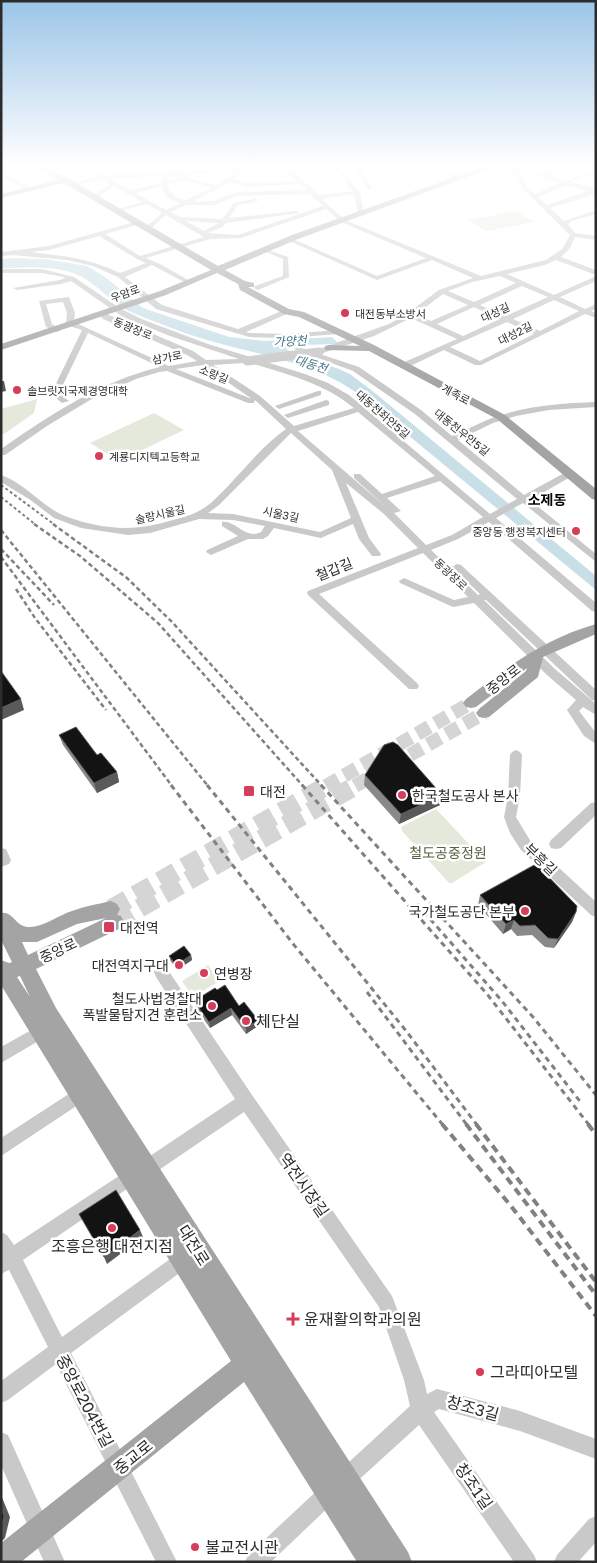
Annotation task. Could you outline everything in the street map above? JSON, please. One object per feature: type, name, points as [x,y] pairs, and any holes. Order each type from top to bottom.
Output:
[{"type":"main road","name":"계족로","points":[[166,240],[242,283],[258,288],[300,310],[301,314]]},
{"type":"main road","name":"우암로","points":[[1,347],[58,330],[146,298],[286,240]]},
{"type":"main road","name":"계족로","points":[[242,283],[244,288],[287,312],[301,314],[356,340],[501,417],[571,473],[596,496]]},
{"type":"main road","points":[[324,350],[370,347]]},
{"type":"main road","name":"중앙로","points":[[471,703],[517,667],[541,653],[596,629]]},
{"type":"main road","name":"중앙로","points":[[484,712],[533,673],[541,653]]},
{"type":"main road","points":[[1,916],[11,931],[20,935],[34,936],[72,918],[113,916]]},
{"type":"main road","name":"중앙로","points":[[8,968],[56,952],[113,916]]},
{"type":"main road","name":"중앙로","points":[[8,968],[113,916]]},
{"type":"main road","name":"대전로","points":[[1,921],[8,968],[45,1022],[337,1486],[398,1562]]},
{"type":"main road","points":[[45,1022],[48,997],[40,977],[43,966],[56,952]]},
{"type":"main road","name":"대전로","points":[[45,1022],[81,1094],[139,1172],[183,1260],[255,1358]]},
{"type":"main road","name":"중교로","points":[[1,1560],[255,1358]]},
{"type":"main road","name":"대전로","points":[[337,1486],[373,1562]]},
{"type":"street","points":[[1,254],[49,248],[78,240]]},
{"type":"street","points":[[109,240],[138,258],[152,263],[188,282]]},
{"type":"street","points":[[138,258],[179,247],[195,240]]},
{"type":"street","points":[[290,240],[378,278],[432,258]]},
{"type":"street","points":[[389,240],[480,278]]},
{"type":"street","points":[[556,257],[566,251],[571,240]]},
{"type":"street","points":[[258,288],[286,277],[286,258],[264,249]]},
{"type":"street","points":[[15,253],[36,255],[81,272]]},
{"type":"street","points":[[556,257],[596,273]]},
{"type":"street","name":"삼가로","points":[[2,453],[76,404],[125,380],[169,368],[207,363],[247,361],[324,350],[356,340],[410,316],[443,291],[480,278],[540,265],[556,257]]},
{"type":"street","points":[[1,271],[81,272],[120,276],[152,263]]},
{"type":"street","points":[[18,288],[61,282],[81,272]]},
{"type":"street","name":"대동천좌안5길","points":[[81,272],[85,286],[115,309],[189,341],[317,381],[343,395],[439,478],[492,516],[596,609]]},
{"type":"street","points":[[501,274],[596,316]]},
{"type":"street","points":[[120,276],[159,307],[249,335],[269,336],[338,332]]},
{"type":"street","name":"대성길","points":[[404,366],[596,278]]},
{"type":"street","points":[[431,324],[523,283]]},
{"type":"street","points":[[443,291],[539,333]]},
{"type":"street","points":[[58,330],[48,325],[42,303],[66,299],[73,324]]},
{"type":"street","name":"대성2길","points":[[445,348],[480,363],[596,306]]},
{"type":"street","points":[[238,332],[287,312]]},
{"type":"street","name":"동광장로","points":[[103,314],[106,317],[181,348],[236,378],[279,406],[297,429],[335,468],[429,547],[483,597],[541,653],[583,700],[596,711]]},
{"type":"street","name":"동광장로","points":[[103,314],[111,314],[162,335],[198,353],[207,363],[297,429],[382,497],[429,547]]},
{"type":"street","points":[[410,316],[464,339]]},
{"type":"street","name":"소랑길","points":[[73,324],[169,368],[265,405]]},
{"type":"street","points":[[65,401],[55,394],[86,329]]},
{"type":"street","points":[[169,368],[183,356],[181,348]]},
{"type":"street","name":"대동천우안5길","points":[[298,349],[356,369],[418,412],[522,500],[596,559]]},
{"type":"street","points":[[236,378],[234,371],[247,361]]},
{"type":"street","points":[[279,406],[318,393]]},
{"type":"street","points":[[288,416],[326,403]]},
{"type":"street","points":[[453,440],[501,417],[557,406],[596,404]]},
{"type":"street","points":[[297,429],[359,409]]},
{"type":"street","name":"솔랑시울길","points":[[2,478],[57,516],[80,526],[128,532],[150,530],[199,516],[216,503],[288,431],[297,429]]},
{"type":"street","points":[[335,468],[364,539],[376,554]]},
{"type":"street","points":[[522,500],[571,473]]},
{"type":"street","points":[[382,497],[439,478]]},
{"type":"street","name":"철갑길","points":[[414,686],[312,593],[455,536],[522,500]]},
{"type":"street","name":"시울3길","points":[[199,516],[233,517],[321,535],[355,520]]},
{"type":"street","points":[[225,524],[245,536]]},
{"type":"street","points":[[211,552],[245,536],[261,536],[271,525]]},
{"type":"street","points":[[404,581],[453,604],[483,597]]},
{"type":"street","name":"동광장로","points":[[541,653],[596,697]]},
{"type":"street","points":[[583,700],[573,710],[588,733],[596,740]]},
{"type":"street","name":"부흥길","points":[[516,755],[514,796],[510,817],[517,833],[526,846],[596,910]]},
{"type":"street","points":[[556,844],[596,807]]},
{"type":"street","points":[[1,853],[4,860],[1,862]]},
{"type":"street","name":"역전시장길","points":[[161,972],[246,1101],[386,1302],[414,1380],[421,1410]]},
{"type":"street","points":[[1,1056],[45,1022]]},
{"type":"street","points":[[1,1148],[81,1094]]},
{"type":"street","points":[[7,1261],[246,1101]]},
{"type":"street","name":"중앙로204번길","points":[[1,1241],[7,1261],[58,1350],[120,1467],[167,1562]]},
{"type":"street","points":[[1,1393],[183,1260]]},
{"type":"street","name":"창조3길","points":[[337,1486],[421,1410],[437,1398],[520,1421],[596,1449]]},
{"type":"street","name":"창조1길","points":[[421,1410],[527,1562]]},
{"type":"street","points":[[1,1442],[55,1562]]},
{"type":"street","points":[[255,1562],[337,1486]]},
{"type":"street","points":[[564,1562],[596,1526]]},
{"type":"green space","points":[[37,399],[34,413],[1,436],[1,423],[3,422],[1,419],[1,409]]},
{"type":"green space","points":[[154,413],[184,430],[119,461],[90,443]]},
{"type":"green space","name":"철도공중정원","points":[[436,809],[486,862],[452,883],[449,883],[402,831],[401,827]]},
{"type":"green space","name":"연병장","points":[[208,965],[220,981],[196,995],[192,989],[189,991],[182,981]]},
{"type":"water","points":[[1,259],[45,259],[87,266],[105,277],[143,308],[229,337],[266,341],[332,337],[339,344],[301,345],[286,349],[350,374],[375,393],[596,576],[596,590],[357,393],[339,382],[302,366],[195,336],[133,313],[117,304],[89,281],[65,270],[28,267],[1,268]]},
{"type":"building","points":[[1,671],[21,699],[1,708]]},
{"type":"building","points":[[76,727],[97,755],[101,753],[117,772],[94,783],[59,735]]},
{"type":"building","name":"한국철도공사 본사","points":[[393,742],[398,745],[442,795],[401,814],[365,775],[384,745]]},
{"type":"building","name":"국가철도공단 본부","points":[[536,864],[577,906],[576,912],[558,939],[548,938],[535,925],[520,926],[514,920],[506,924],[480,895]]},
{"type":"building","points":[[184,946],[191,955],[176,965],[169,956]]},
{"type":"building","points":[[225,985],[239,1006],[244,1002],[258,1020],[246,1028],[231,1008],[209,1022],[194,1001],[215,988],[217,990]]},
{"type":"building","name":"조흥은행 대전지점","points":[[116,1190],[140,1230],[104,1257],[79,1214]]},
{"type":"building","points":[[1,1509],[4,1516],[1,1526]]},
{"type":"tunnel","points":[[326,786],[471,703]]},
{"type":"tunnel","points":[[355,786],[484,713]]},
{"type":"tunnel","points":[[111,909],[328,785]]},
{"type":"tunnel","points":[[115,922],[357,785]]},
{"type":"railway","points":[[1,485],[55,525]]},
{"type":"railway","points":[[1,497],[36,525]]},
{"type":"railway","points":[[34,524],[80,556],[158,623],[303,786]]},
{"type":"railway","points":[[53,524],[127,578],[172,622],[322,786]]},
{"type":"railway","points":[[1,530],[208,786]]},
{"type":"railway","points":[[1,549],[54,605]]},
{"type":"railway","points":[[1,557],[172,786]]},
{"type":"railway","points":[[16,589],[35,618],[106,710]]},
{"type":"railway","points":[[171,785],[294,945],[443,1125]]},
{"type":"railway","points":[[207,785],[407,1032],[477,1125]]},
{"type":"railway","points":[[302,785],[487,994],[589,1125]]},
{"type":"railway","points":[[321,785],[533,1017],[596,1095]]},
{"type":"railway","points":[[417,904],[502,1001],[582,1104]]},
{"type":"railway","points":[[367,992],[467,1125]]},
{"type":"railway","points":[[442,1124],[511,1206],[596,1316]]},
{"type":"railway","points":[[466,1124],[596,1295]]},
{"type":"railway","points":[[476,1124],[596,1282]]},
{"type":"railway","points":[[588,1124],[596,1135]]},
{"type":"place","name":"대전동부소방서","points":[[345,313]]},
{"type":"place","name":"솔브릿지국제경영대학","points":[[17,390]]},
{"type":"place","name":"계룡디지텍고등학교","points":[[99,456]]},
{"type":"place","name":"중앙동 행정복지센터","points":[[576,531]]},
{"type":"place","name":"대전","points":[[249,791]]},
{"type":"place","name":"한국철도공사 본사","points":[[402,795]]},
{"type":"place","name":"국가철도공단 본부","points":[[525,911]]},
{"type":"place","name":"대전역","points":[[109,927]]},
{"type":"place","name":"대전역지구대","points":[[179,965]]},
{"type":"place","name":"연병장","points":[[204,973]]},
{"type":"place","name":"철도사법경찰대 폭발물탐지견 훈련소","points":[[212,1006]]},
{"type":"place","name":"체단실","points":[[246,1021]]},
{"type":"place","name":"조흥은행 대전지점","points":[[112,1228]]},
{"type":"place","name":"윤재활의학과의원","points":[[293,1319]]},
{"type":"place","name":"그라띠아모텔","points":[[480,1372]]},
{"type":"place","name":"불교전시관","points":[[195,1547]]},
{"type":"district","name":"소제동","points":[[547,499]]},
{"type":"water label","name":"가양천","points":[[290,341]]},
{"type":"water label","name":"대동천","points":[[311,364]]}]
